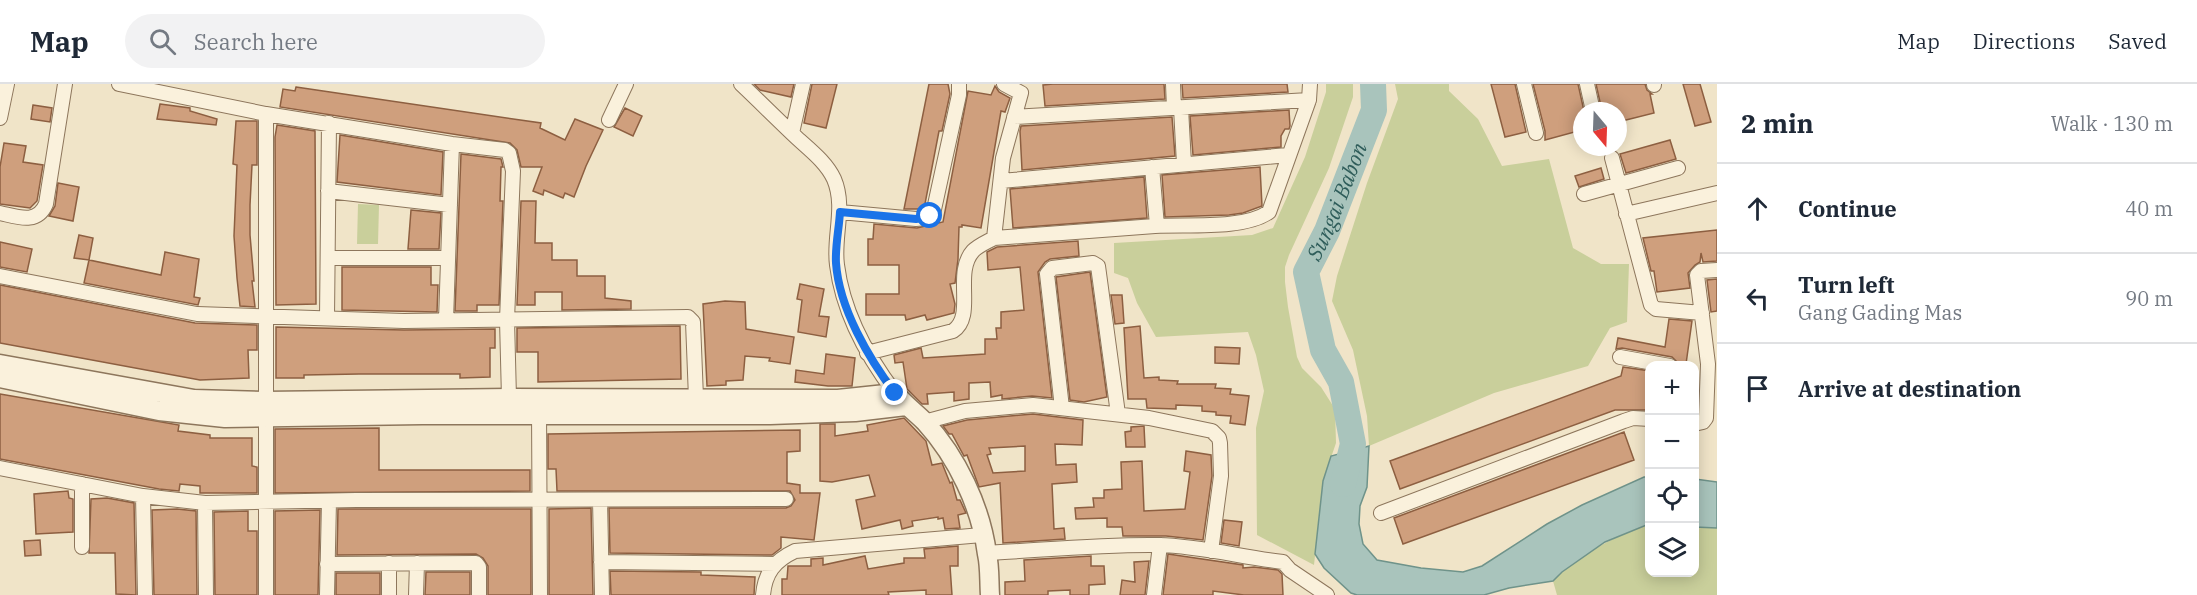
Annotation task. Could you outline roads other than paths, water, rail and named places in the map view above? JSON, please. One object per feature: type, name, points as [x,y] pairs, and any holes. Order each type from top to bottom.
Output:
[{"type":"street","points":[[0,118],[7,84]]},
{"type":"street","points":[[0,213],[28,219],[39,216],[43,212],[65,84]]},
{"type":"street","points":[[119,84],[266,114],[452,144],[505,150],[511,156],[513,171],[507,320],[509,398]]},
{"type":"street","points":[[609,120],[626,84]]},
{"type":"street","points":[[741,84],[823,162],[834,178],[840,212],[836,264],[850,317],[867,353],[900,400],[924,422],[964,480],[974,501],[987,552],[990,595]]},
{"type":"street","points":[[792,133],[803,84]]},
{"type":"street","points":[[840,212],[916,219],[926,218],[933,214],[959,95],[959,84]]},
{"type":"street","points":[[994,238],[1003,158],[1023,89],[1004,84]]},
{"type":"street","points":[[1173,84],[1184,164]]},
{"type":"street","points":[[867,353],[958,328],[962,324],[963,316],[964,270],[969,258],[980,245],[994,238],[1157,226],[1244,223],[1263,216],[1269,212],[1309,100],[1310,84]]},
{"type":"street","points":[[1524,84],[1536,133]]},
{"type":"street","points":[[1587,84],[1591,102]]},
{"type":"street","points":[[1014,117],[1309,100]]},
{"type":"street","points":[[266,114],[266,595]]},
{"type":"street","points":[[327,318],[329,123]]},
{"type":"street","points":[[446,320],[452,144]]},
{"type":"street","points":[[1000,181],[1288,155]]},
{"type":"street","points":[[1612,158],[1651,305],[1656,309],[1702,313]]},
{"type":"street","points":[[1152,167],[1157,226]]},
{"type":"street","points":[[1584,194],[1678,168]]},
{"type":"street","points":[[328,191],[450,205]]},
{"type":"street","points":[[1626,214],[1717,193]]},
{"type":"street","points":[[328,258],[448,258]]},
{"type":"street","points":[[1062,408],[1047,274],[1052,268],[1094,263],[1098,266],[1118,414]]},
{"type":"street","points":[[1699,423],[1706,418],[1701,371],[1702,313],[1697,275],[1701,271],[1717,270]]},
{"type":"street","points":[[0,276],[197,314],[404,321],[688,317],[693,322],[696,398]]},
{"type":"street","points":[[1620,357],[1645,362]]},
{"type":"street","points":[[0,364],[194,399],[266,409],[539,407],[770,415],[855,412],[900,400]]},
{"type":"street","points":[[0,378],[159,411],[225,418],[266,409],[509,398],[539,407],[696,398],[900,400]]},
{"type":"street","points":[[924,422],[965,411],[1033,405],[1118,414],[1207,429],[1216,434],[1220,443],[1221,476],[1211,551]]},
{"type":"street","points":[[539,407],[540,595]]},
{"type":"street","points":[[1381,513],[1624,421],[1633,418],[1645,419]]},
{"type":"street","points":[[0,468],[143,496],[205,503],[786,499]]},
{"type":"street","points":[[82,484],[82,547]]},
{"type":"street","points":[[143,496],[145,595]]},
{"type":"street","points":[[600,500],[602,595]]},
{"type":"street","points":[[327,595],[329,501]]},
{"type":"street","points":[[205,503],[206,595]]},
{"type":"street","points":[[763,595],[765,580],[775,564],[795,551],[982,535]]},
{"type":"street","points":[[1154,595],[1160,545]]},
{"type":"street","points":[[987,552],[1160,545],[1211,551],[1282,562],[1327,595]]},
{"type":"street","points":[[601,562],[775,564]]},
{"type":"street","points":[[389,563],[389,595]]},
{"type":"street","points":[[416,595],[417,563]]},
{"type":"street","points":[[327,564],[476,563],[479,567],[479,595]]},
{"type":"water","points":[[1369,446],[1367,487],[1360,506],[1359,524],[1363,544],[1377,560],[1421,568],[1463,572],[1482,566],[1547,524],[1582,505],[1644,477],[1645,526],[1605,542],[1562,572],[1553,581],[1509,588],[1484,595],[1357,595],[1351,593],[1324,568],[1315,554],[1323,481],[1331,456]]},
{"type":"water","points":[[1699,480],[1717,482],[1717,528],[1699,527]]},
{"type":"waterway","name":"Sungai Babon","points":[[1343,484],[1353,444],[1341,382],[1323,350],[1306,272],[1327,231],[1374,110],[1373,84]]}]
